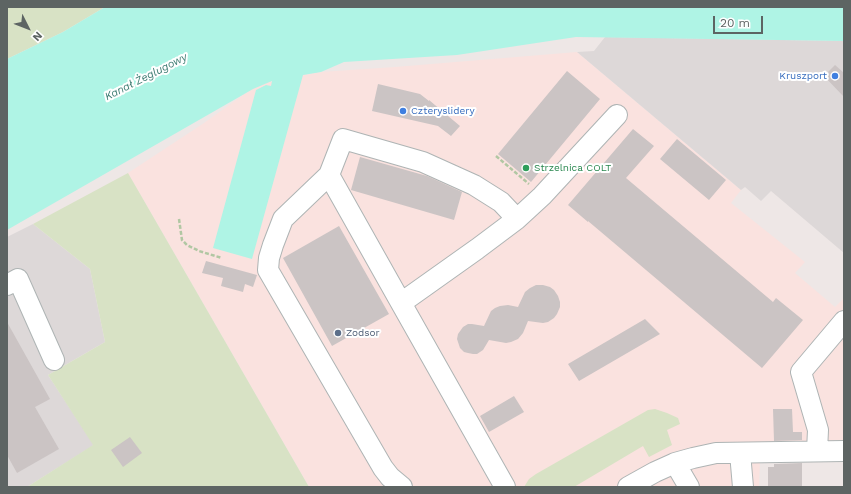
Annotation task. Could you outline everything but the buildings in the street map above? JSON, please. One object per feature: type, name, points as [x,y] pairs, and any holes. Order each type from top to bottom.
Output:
[{"type":"lane","points":[[401,303],[478,249],[517,219],[542,196],[617,115]]},
{"type":"lane","points":[[402,487],[390,477],[383,468],[268,270],[270,251],[283,219],[329,175],[343,139],[423,162],[466,181],[501,202],[517,219]]},
{"type":"lane","points":[[329,175],[505,487]]},
{"type":"lane","points":[[7,285],[18,279],[54,360]]},
{"type":"lane","points":[[817,451],[818,430],[801,372],[844,321]]},
{"type":"lane","points":[[628,487],[675,463],[716,453],[844,451]]},
{"type":"lane","points":[[740,453],[743,487]]},
{"type":"lane","points":[[675,463],[689,487]]},
{"type":"path","points":[[496,156],[513,169],[532,187]]},
{"type":"path","points":[[179,219],[182,240],[187,245],[222,258]]},
{"type":"shaded area","points":[[7,7],[105,7],[63,32],[7,59]]},
{"type":"shaded area","points":[[605,37],[844,41],[844,253],[771,191],[761,201],[745,187],[741,190],[577,52],[594,51]]},
{"type":"shaded area","points":[[577,52],[741,190],[731,203],[805,262],[795,273],[835,307],[844,298],[844,442],[768,442],[768,460],[760,461],[759,487],[309,487],[128,173],[204,123],[253,88],[272,81],[321,72]]},
{"type":"shaded area","points":[[128,173],[309,487],[27,487],[93,445],[48,375],[105,342],[90,269],[33,224]]},
{"type":"shaded area","points":[[33,224],[90,269],[105,342],[48,375],[94,445],[27,487],[7,487],[7,237]]},
{"type":"shaded area","points":[[655,409],[678,418],[680,424],[667,430],[672,445],[649,457],[643,446],[574,487],[524,487],[529,479],[536,474],[648,410]]},
{"type":"water","name":"Kanał Żeglugowy","points":[[105,7],[844,7],[844,41],[576,37],[457,55],[344,62],[321,72],[303,75],[252,259],[213,248],[256,90],[266,85],[271,86],[272,81],[253,89],[7,230],[7,59],[63,32]]},
{"type":"place","name":"Kruszport","points":[[835,76]]},
{"type":"place","name":"Czteryslidery","points":[[403,111]]},
{"type":"place","name":"Strzelnica COLT","points":[[526,168]]},
{"type":"place","name":"Zodsor","points":[[338,333]]}]
